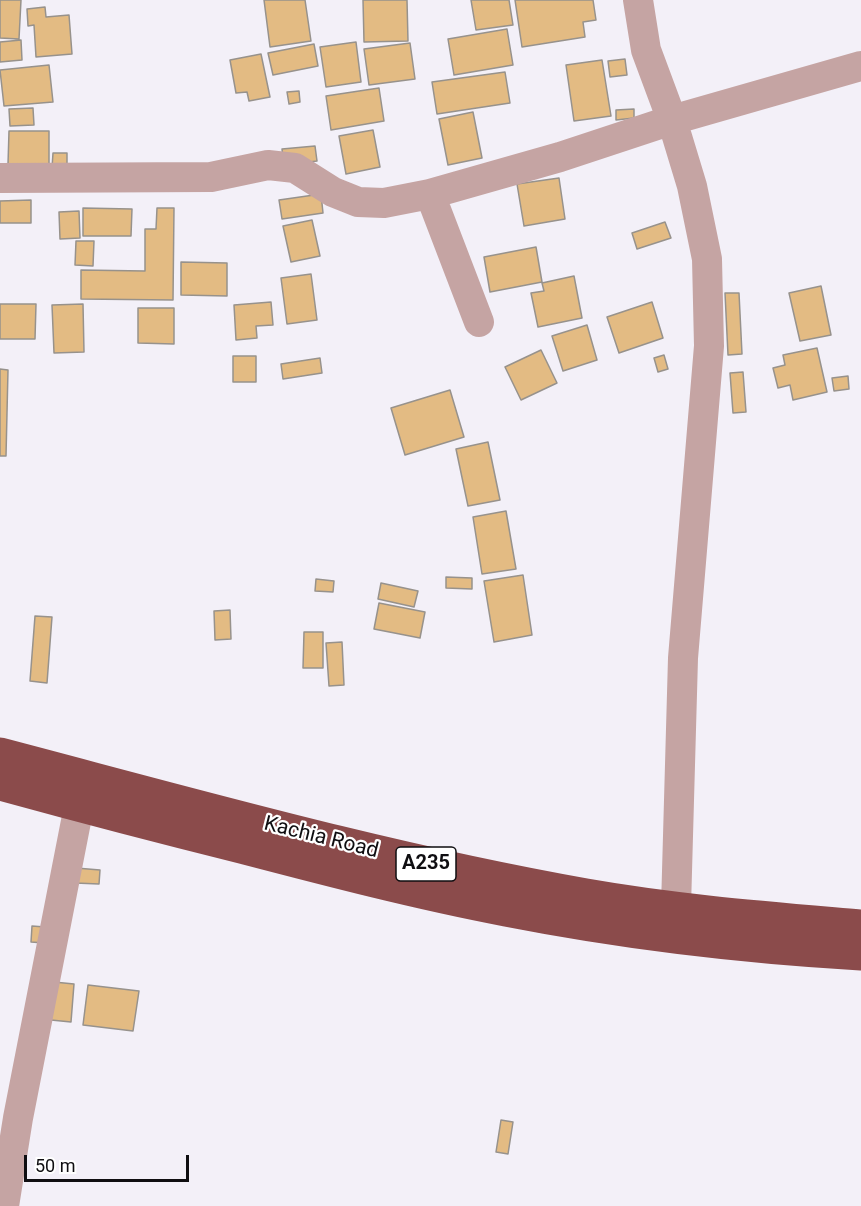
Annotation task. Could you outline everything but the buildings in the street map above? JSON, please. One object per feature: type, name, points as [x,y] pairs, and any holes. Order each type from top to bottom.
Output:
[{"type":"highway","name":"Kachia Road","points":[[0,754],[405,860],[588,895],[676,907],[861,926]]},
{"type":"highway","name":"Kachia Road","points":[[0,784],[295,861],[505,910],[675,937],[861,954]]},
{"type":"street","points":[[638,0],[646,50],[672,120],[692,186],[707,259],[709,346],[683,658],[676,907]]},
{"type":"street","points":[[0,178],[211,177],[268,165],[295,168],[333,192],[358,202],[384,203],[430,194],[560,157],[672,120],[861,66]]},
{"type":"street","points":[[430,194],[479,322]]},
{"type":"street","points":[[4,1206],[18,1118],[79,806]]}]
